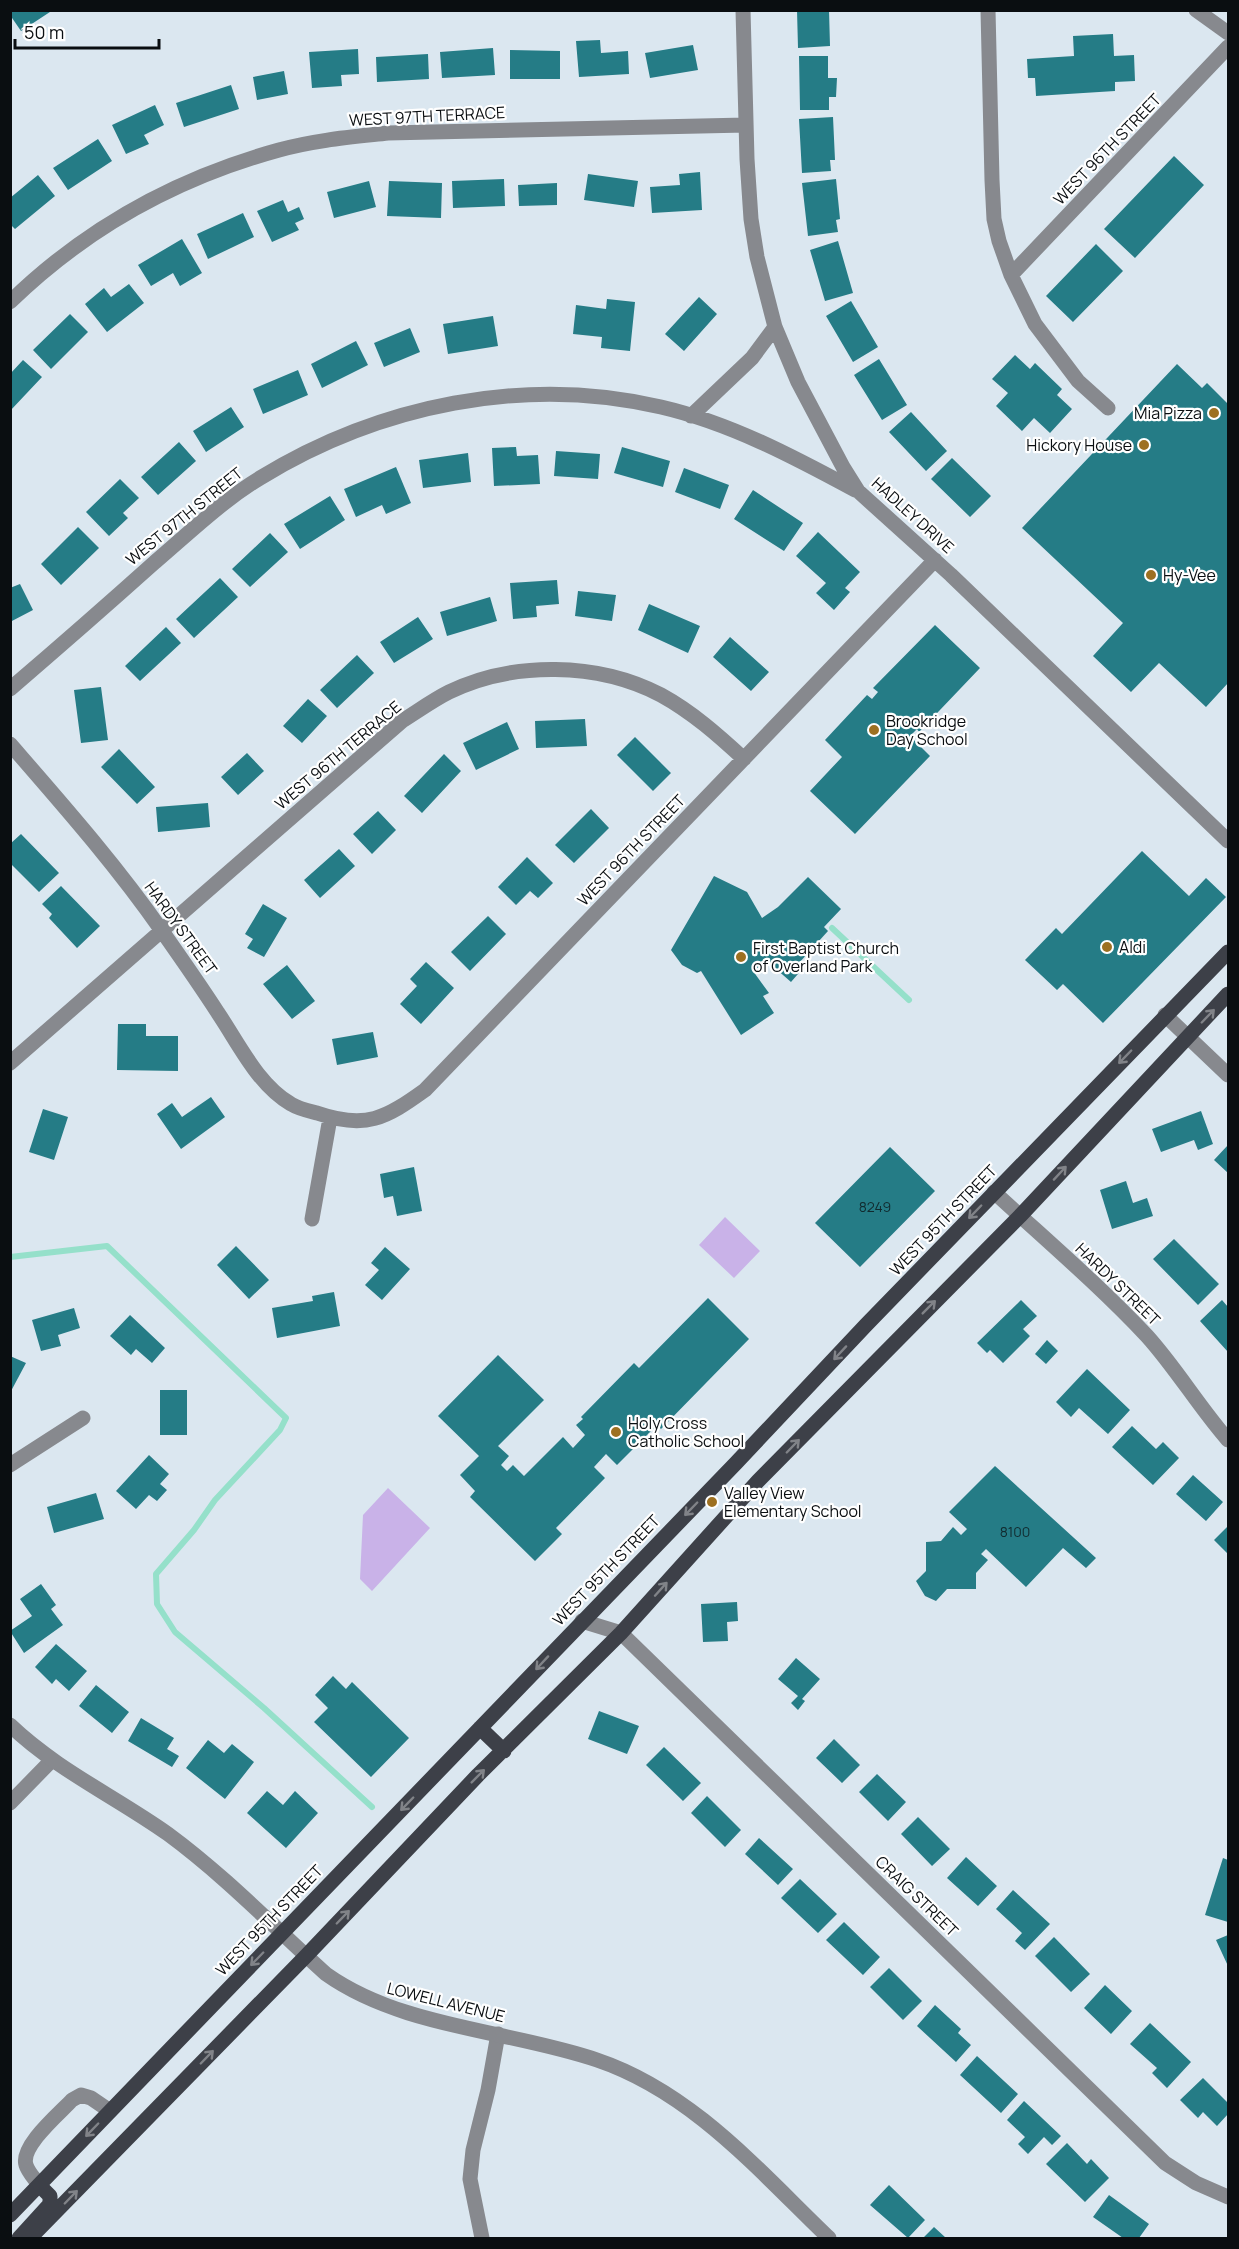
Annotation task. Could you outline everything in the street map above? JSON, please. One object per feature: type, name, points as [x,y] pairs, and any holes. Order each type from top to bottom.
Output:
[{"type":"main road","name":"WEST 95TH STREET","points":[[10,2215],[736,1463],[994,1192],[1228,952]]},
{"type":"main road","points":[[30,2238],[306,1956],[478,1775],[621,1633],[758,1481],[1020,1216],[1228,994]]},
{"type":"main road","points":[[480,1728],[504,1751]]},
{"type":"main road","points":[[18,2238],[50,2204],[50,2196],[39,2185]]},
{"type":"street","name":"HADLEY DRIVE","points":[[743,10],[746,125],[751,219],[755,248],[776,327],[815,416],[858,491],[935,560],[1228,841]]},
{"type":"street","points":[[988,10],[994,219],[999,240],[1011,275],[1035,324],[1078,381],[1108,408]]},
{"type":"street","points":[[1196,10],[1228,33]]},
{"type":"street","name":"WEST 96TH STREET","points":[[1011,275],[1228,47]]},
{"type":"street","name":"WEST 97TH TERRACE","points":[[10,302],[53,263],[107,224],[161,193],[215,170],[280,150],[333,139],[388,133],[746,125]]},
{"type":"street","points":[[691,416],[752,358],[776,327]]},
{"type":"street","name":"WEST 97TH STREET","points":[[10,689],[205,519],[258,479],[336,438],[378,422],[441,404],[497,396],[552,393],[596,396],[663,407],[731,429],[791,456],[858,491]]},
{"type":"street","name":"WEST 96TH STREET","points":[[330,1118],[351,1121],[377,1118],[398,1110],[426,1090],[935,560]]},
{"type":"street","name":"WEST 96TH TERRACE","points":[[10,1063],[402,721],[448,693],[494,676],[534,670],[567,671],[620,679],[661,695],[693,715],[744,759]]},
{"type":"street","name":"HARDY STREET","points":[[10,744],[114,866],[162,931],[256,1070],[272,1089],[292,1105],[330,1118]]},
{"type":"street","points":[[1166,1015],[1228,1075]]},
{"type":"street","points":[[312,1219],[330,1118]]},
{"type":"street","name":"HARDY STREET","points":[[994,1192],[1142,1331],[1228,1440]]},
{"type":"street","points":[[10,1465],[84,1418]]},
{"type":"street","name":"CRAIG STREET","points":[[582,1621],[621,1633],[1165,2163],[1196,2183],[1228,2197]]},
{"type":"street","name":"LOWELL AVENUE","points":[[10,1725],[52,1760],[168,1834],[210,1867],[326,1974],[347,1989],[377,2004],[599,2060],[643,2079],[683,2103],[721,2135],[829,2238]]},
{"type":"street","points":[[10,1803],[52,1760]]},
{"type":"street","points":[[479,2238],[470,2179],[473,2150],[488,2090],[498,2034]]},
{"type":"street","points":[[39,2185],[26,2164],[25,2154],[30,2144],[72,2100],[81,2095],[91,2098],[110,2111]]},
{"type":"shaded area","points":[[725,1217],[760,1251],[734,1278],[699,1245]]},
{"type":"shaded area","points":[[388,1488],[430,1528],[372,1591],[360,1579],[363,1515]]},
{"type":"building","points":[[10,10],[53,10],[21,31],[10,15]]},
{"type":"building","points":[[797,10],[829,10],[830,46],[798,48]]},
{"type":"building","points":[[1113,34],[1114,56],[1134,55],[1135,81],[1115,82],[1115,91],[1036,96],[1035,78],[1028,78],[1027,59],[1074,56],[1073,36]]},
{"type":"building","points":[[600,40],[601,53],[628,51],[629,74],[579,77],[576,41]]},
{"type":"building","points":[[693,45],[698,70],[650,78],[645,53]]},
{"type":"building","points":[[493,48],[495,75],[442,78],[440,52]]},
{"type":"building","points":[[358,49],[359,74],[341,75],[342,86],[312,88],[309,52]]},
{"type":"building","points":[[510,50],[560,51],[560,79],[510,79]]},
{"type":"building","points":[[428,54],[429,79],[377,82],[376,57]]},
{"type":"building","points":[[799,56],[828,56],[828,78],[837,78],[836,97],[829,97],[829,110],[800,110]]},
{"type":"building","points":[[284,71],[288,94],[257,100],[253,77]]},
{"type":"building","points":[[231,85],[239,109],[184,127],[176,103]]},
{"type":"building","points":[[155,105],[164,125],[144,135],[149,144],[126,154],[112,125]]},
{"type":"building","points":[[833,117],[835,160],[830,160],[831,171],[802,173],[799,119]]},
{"type":"building","points":[[98,139],[112,161],[68,190],[53,168]]},
{"type":"building","points":[[1174,156],[1204,185],[1135,258],[1104,229]]},
{"type":"building","points":[[700,172],[702,210],[652,213],[650,187],[680,185],[679,174]]},
{"type":"building","points":[[588,174],[638,181],[634,207],[584,200]]},
{"type":"building","points":[[38,175],[55,196],[15,229],[10,224],[10,198]]},
{"type":"building","points":[[504,179],[505,206],[453,208],[452,181]]},
{"type":"building","points":[[836,179],[840,219],[836,220],[838,232],[808,236],[802,183]]},
{"type":"building","points":[[369,181],[376,207],[334,218],[327,192]]},
{"type":"building","points":[[389,181],[442,183],[441,218],[387,216]]},
{"type":"building","points":[[557,183],[557,205],[519,206],[518,185]]},
{"type":"building","points":[[283,200],[288,212],[299,207],[304,219],[295,223],[299,230],[272,242],[257,211]]},
{"type":"building","points":[[243,213],[254,237],[208,259],[197,234]]},
{"type":"building","points":[[182,239],[202,273],[180,286],[173,273],[151,286],[138,265]]},
{"type":"building","points":[[838,241],[853,293],[825,301],[810,250]]},
{"type":"building","points":[[1096,244],[1123,271],[1073,322],[1046,296]]},
{"type":"building","points":[[129,284],[144,303],[107,332],[85,304],[104,288],[111,297]]},
{"type":"building","points":[[699,297],[717,314],[684,351],[665,334]]},
{"type":"building","points":[[607,299],[635,302],[630,351],[601,348],[602,337],[573,334],[576,305],[606,309]]},
{"type":"building","points":[[851,301],[878,347],[853,362],[826,316]]},
{"type":"building","points":[[70,314],[88,332],[51,369],[33,350]]},
{"type":"building","points":[[493,316],[498,346],[448,354],[443,324]]},
{"type":"building","points":[[410,328],[420,352],[384,367],[374,343]]},
{"type":"building","points":[[356,341],[368,365],[322,388],[311,364]]},
{"type":"building","points":[[1015,355],[1030,369],[1035,363],[1062,389],[1057,395],[1072,409],[1050,433],[1034,418],[1022,431],[996,406],[1008,393],[992,379]]},
{"type":"building","points":[[879,359],[907,405],[882,420],[854,375]]},
{"type":"building","points":[[23,360],[42,377],[10,411],[10,374]]},
{"type":"building","name":"Hy-Vee","points":[[1177,364],[1202,388],[1207,383],[1228,404],[1228,683],[1206,707],[1159,663],[1131,692],[1093,656],[1123,623],[1022,528]]},
{"type":"building","points":[[298,370],[308,395],[263,414],[253,389]]},
{"type":"building","points":[[231,407],[244,427],[206,452],[193,431]]},
{"type":"building","points":[[911,412],[947,451],[926,471],[889,432]]},
{"type":"building","points":[[179,442],[196,461],[158,495],[141,477]]},
{"type":"building","points":[[516,447],[517,456],[538,455],[540,484],[494,486],[492,448]]},
{"type":"building","points":[[622,447],[670,461],[663,487],[614,473]]},
{"type":"building","points":[[556,451],[600,454],[598,479],[554,476]]},
{"type":"building","points":[[468,453],[471,482],[423,488],[419,460]]},
{"type":"building","points":[[952,458],[991,496],[970,517],[931,479]]},
{"type":"building","points":[[396,467],[411,503],[386,514],[382,505],[356,517],[344,489]]},
{"type":"building","points":[[684,468],[729,485],[720,509],[675,492]]},
{"type":"building","points":[[120,479],[139,498],[123,513],[128,518],[109,536],[86,512]]},
{"type":"building","points":[[753,490],[803,523],[784,551],[734,519]]},
{"type":"building","points":[[330,496],[345,520],[300,549],[284,524]]},
{"type":"building","points":[[78,527],[99,548],[61,585],[41,564]]},
{"type":"building","points":[[818,532],[860,572],[845,588],[850,592],[834,610],[816,593],[826,583],[796,556]]},
{"type":"building","points":[[270,533],[288,552],[250,587],[232,569]]},
{"type":"building","points":[[220,578],[238,597],[194,638],[176,619]]},
{"type":"building","points":[[557,580],[559,604],[536,606],[537,617],[513,619],[510,583]]},
{"type":"building","points":[[20,584],[33,610],[10,622],[10,588]]},
{"type":"building","points":[[578,591],[616,595],[612,621],[575,616]]},
{"type":"building","points":[[490,597],[497,621],[447,636],[440,612]]},
{"type":"building","points":[[649,604],[700,626],[688,653],[638,630]]},
{"type":"building","points":[[418,617],[433,639],[394,663],[380,642]]},
{"type":"building","name":"Brookridge Day School","points":[[935,625],[980,668],[919,732],[917,729],[910,736],[930,756],[855,834],[810,791],[842,757],[825,740],[867,695],[872,699],[878,692],[873,688]]},
{"type":"building","points":[[166,627],[181,643],[140,681],[125,666]]},
{"type":"building","points":[[730,637],[769,672],[751,691],[713,657]]},
{"type":"building","points":[[357,655],[374,673],[337,708],[320,690]]},
{"type":"building","points":[[101,687],[108,740],[81,743],[74,690]]},
{"type":"building","points":[[308,699],[327,716],[302,743],[283,726]]},
{"type":"building","points":[[585,719],[587,746],[536,748],[535,721]]},
{"type":"building","points":[[507,722],[519,749],[476,770],[463,743]]},
{"type":"building","points":[[635,737],[671,773],[653,791],[617,755]]},
{"type":"building","points":[[119,749],[155,787],[137,804],[101,767]]},
{"type":"building","points":[[247,753],[264,771],[238,795],[221,777]]},
{"type":"building","points":[[444,754],[461,771],[422,813],[404,796]]},
{"type":"building","points":[[208,803],[210,827],[158,832],[156,807]]},
{"type":"building","points":[[591,809],[609,828],[574,863],[555,845]]},
{"type":"building","points":[[378,811],[396,830],[372,854],[353,834]]},
{"type":"building","points":[[21,834],[59,873],[39,892],[10,863],[10,844]]},
{"type":"building","points":[[339,849],[355,866],[320,898],[304,880]]},
{"type":"building","name":"Aldi","points":[[1142,851],[1189,896],[1206,878],[1226,897],[1103,1023],[1063,984],[1057,990],[1025,960],[1056,928],[1062,934]]},
{"type":"building","points":[[527,857],[553,883],[538,898],[530,891],[516,905],[498,887]]},
{"type":"building","name":"First Baptist Church of Overland Park","points":[[714,876],[747,892],[762,918],[778,907],[808,877],[841,909],[824,927],[828,931],[799,963],[804,967],[791,982],[767,961],[753,971],[769,993],[763,996],[774,1013],[741,1035],[701,971],[697,973],[682,965],[671,950]]},
{"type":"building","points":[[61,886],[100,926],[77,948],[49,918],[52,914],[42,904]]},
{"type":"building","points":[[263,904],[287,918],[264,957],[247,948],[253,939],[245,934]]},
{"type":"building","points":[[488,916],[506,934],[470,971],[451,952]]},
{"type":"building","points":[[426,962],[454,988],[421,1024],[400,1004],[417,986],[410,979]]},
{"type":"building","points":[[287,965],[315,1001],[292,1019],[263,984]]},
{"type":"building","points":[[118,1024],[146,1024],[146,1036],[178,1036],[178,1071],[117,1070]]},
{"type":"building","points":[[373,1032],[378,1057],[337,1065],[332,1039]]},
{"type":"building","points":[[211,1097],[225,1117],[181,1149],[157,1114],[172,1103],[182,1117]]},
{"type":"building","points":[[43,1109],[68,1117],[54,1160],[29,1152]]},
{"type":"building","points":[[1201,1111],[1213,1144],[1198,1150],[1194,1140],[1161,1152],[1152,1129]]},
{"type":"building","points":[[1228,1145],[1228,1173],[1214,1160]]},
{"type":"building","points":[[890,1147],[935,1191],[860,1267],[815,1223]]},
{"type":"building","points":[[414,1167],[422,1211],[397,1216],[393,1196],[384,1198],[380,1174]]},
{"type":"building","points":[[1126,1181],[1133,1203],[1147,1198],[1153,1216],[1112,1229],[1100,1190]]},
{"type":"building","points":[[1174,1239],[1219,1284],[1198,1305],[1153,1259]]},
{"type":"building","points":[[236,1246],[269,1280],[249,1299],[217,1265]]},
{"type":"building","points":[[385,1247],[410,1269],[382,1300],[365,1285],[379,1270],[371,1263]]},
{"type":"building","points":[[334,1292],[340,1326],[277,1338],[272,1308],[313,1301],[312,1296]]},
{"type":"building","name":"Holy Cross Catholic School","points":[[708,1298],[749,1339],[661,1429],[657,1425],[617,1465],[606,1454],[594,1467],[605,1478],[556,1528],[562,1534],[535,1561],[470,1497],[475,1491],[460,1475],[479,1456],[438,1416],[498,1355],[544,1400],[498,1446],[509,1456],[501,1465],[507,1471],[513,1465],[524,1476],[563,1437],[573,1448],[585,1435],[576,1425],[583,1419],[581,1417],[634,1363],[639,1368]]},
{"type":"building","points":[[1021,1300],[1037,1316],[1023,1329],[1030,1336],[1003,1363],[990,1350],[987,1353],[977,1343]]},
{"type":"building","points":[[1222,1300],[1228,1307],[1228,1352],[1200,1321]]},
{"type":"building","points":[[74,1308],[80,1328],[58,1335],[61,1346],[41,1351],[32,1320]]},
{"type":"building","points":[[130,1315],[165,1348],[152,1363],[136,1349],[131,1355],[110,1336]]},
{"type":"building","points":[[1047,1340],[1058,1351],[1046,1364],[1035,1354]]},
{"type":"building","points":[[10,1356],[26,1363],[10,1393]]},
{"type":"building","points":[[1087,1369],[1130,1410],[1108,1434],[1079,1408],[1071,1417],[1056,1402]]},
{"type":"building","points":[[160,1390],[187,1390],[187,1435],[160,1435]]},
{"type":"building","points":[[1132,1426],[1156,1449],[1163,1442],[1179,1458],[1153,1485],[1112,1447]]},
{"type":"building","points":[[149,1455],[169,1474],[160,1484],[167,1490],[157,1501],[149,1495],[136,1509],[116,1491]]},
{"type":"building","points":[[995,1466],[1096,1558],[1086,1568],[1063,1548],[1026,1587],[986,1549],[981,1554],[988,1560],[976,1573],[976,1589],[947,1589],[936,1601],[925,1596],[916,1581],[926,1571],[926,1542],[941,1541],[953,1527],[961,1535],[967,1529],[949,1512]]},
{"type":"building","points":[[1193,1475],[1223,1502],[1206,1521],[1176,1494]]},
{"type":"building","points":[[96,1493],[104,1519],[54,1533],[47,1507]]},
{"type":"building","points":[[1228,1526],[1228,1554],[1214,1540]]},
{"type":"building","points":[[41,1584],[56,1605],[51,1609],[63,1625],[24,1653],[10,1631],[32,1616],[20,1599]]},
{"type":"building","points":[[737,1602],[738,1621],[727,1622],[728,1641],[703,1642],[701,1604]]},
{"type":"building","points":[[56,1644],[87,1671],[69,1691],[56,1679],[52,1684],[35,1667]]},
{"type":"building","points":[[796,1658],[820,1679],[802,1699],[805,1701],[798,1710],[791,1703],[798,1696],[778,1679]]},
{"type":"building","points":[[333,1676],[346,1689],[352,1682],[409,1738],[371,1777],[314,1722],[328,1708],[315,1695]]},
{"type":"building","points":[[96,1685],[129,1712],[112,1733],[79,1706]]},
{"type":"building","points":[[599,1711],[639,1726],[627,1754],[588,1739]]},
{"type":"building","points":[[141,1718],[174,1738],[167,1749],[179,1756],[172,1767],[128,1741]]},
{"type":"building","points":[[834,1739],[860,1765],[842,1783],[816,1758]]},
{"type":"building","points":[[208,1740],[224,1753],[232,1744],[254,1762],[225,1799],[186,1768]]},
{"type":"building","points":[[664,1747],[701,1783],[683,1801],[646,1765]]},
{"type":"building","points":[[877,1774],[906,1802],[888,1821],[859,1792]]},
{"type":"building","points":[[267,1791],[283,1805],[295,1791],[318,1813],[286,1848],[247,1813]]},
{"type":"building","points":[[707,1796],[741,1830],[725,1847],[691,1813]]},
{"type":"building","points":[[918,1817],[950,1849],[932,1866],[901,1834]]},
{"type":"building","points":[[759,1838],[793,1869],[778,1885],[745,1854]]},
{"type":"building","points":[[966,1857],[997,1886],[978,1906],[947,1878]]},
{"type":"building","points":[[1223,1858],[1228,1860],[1228,1922],[1205,1915]]},
{"type":"building","points":[[800,1879],[837,1914],[818,1933],[781,1898]]},
{"type":"building","points":[[1013,1890],[1050,1924],[1025,1950],[1015,1941],[1022,1933],[996,1909]]},
{"type":"building","points":[[844,1922],[880,1957],[863,1975],[826,1940]]},
{"type":"building","points":[[1228,1935],[1228,1966],[1216,1940]]},
{"type":"building","points":[[1054,1937],[1090,1974],[1071,1992],[1035,1956]]},
{"type":"building","points":[[889,1968],[922,2001],[903,2020],[870,1987]]},
{"type":"building","points":[[1105,1985],[1132,2011],[1111,2034],[1084,2008]]},
{"type":"building","points":[[935,2005],[961,2029],[958,2033],[971,2045],[956,2062],[917,2026]]},
{"type":"building","points":[[1150,2023],[1191,2062],[1167,2088],[1152,2073],[1157,2068],[1130,2044]]},
{"type":"building","points":[[977,2056],[1018,2094],[1001,2113],[960,2075]]},
{"type":"building","points":[[1203,2078],[1228,2103],[1228,2114],[1217,2126],[1203,2112],[1198,2118],[1180,2100]]},
{"type":"building","points":[[1024,2101],[1061,2136],[1052,2145],[1044,2137],[1028,2154],[1018,2144],[1025,2137],[1007,2120]]},
{"type":"building","points":[[1067,2143],[1087,2164],[1091,2159],[1109,2178],[1085,2202],[1046,2164]]},
{"type":"building","points":[[889,2185],[925,2220],[908,2238],[870,2205]]},
{"type":"building","points":[[1109,2195],[1149,2224],[1139,2238],[1123,2238],[1093,2217]]},
{"type":"building","points":[[934,2227],[946,2238],[923,2238]]},
{"type":"waterway","points":[[832,928],[909,1000]]},
{"type":"waterway","points":[[10,1257],[107,1246],[286,1418],[280,1430],[215,1500],[194,1530],[156,1574],[157,1604],[175,1632],[264,1708],[372,1807]]},
{"type":"place","name":"Mia Pizza","points":[[1214,413]]},
{"type":"place","name":"Hickory House","points":[[1144,445]]},
{"type":"place","name":"Hy-Vee","points":[[1151,575]]},
{"type":"place","name":"Brookridge Day School","points":[[874,730]]},
{"type":"place","name":"Aldi","points":[[1107,947]]},
{"type":"place","name":"First Baptist Church of Overland Park","points":[[741,957]]},
{"type":"place","name":"Holy Cross Catholic School","points":[[616,1432]]},
{"type":"place","name":"Valley View Elementary School","points":[[712,1502]]}]
